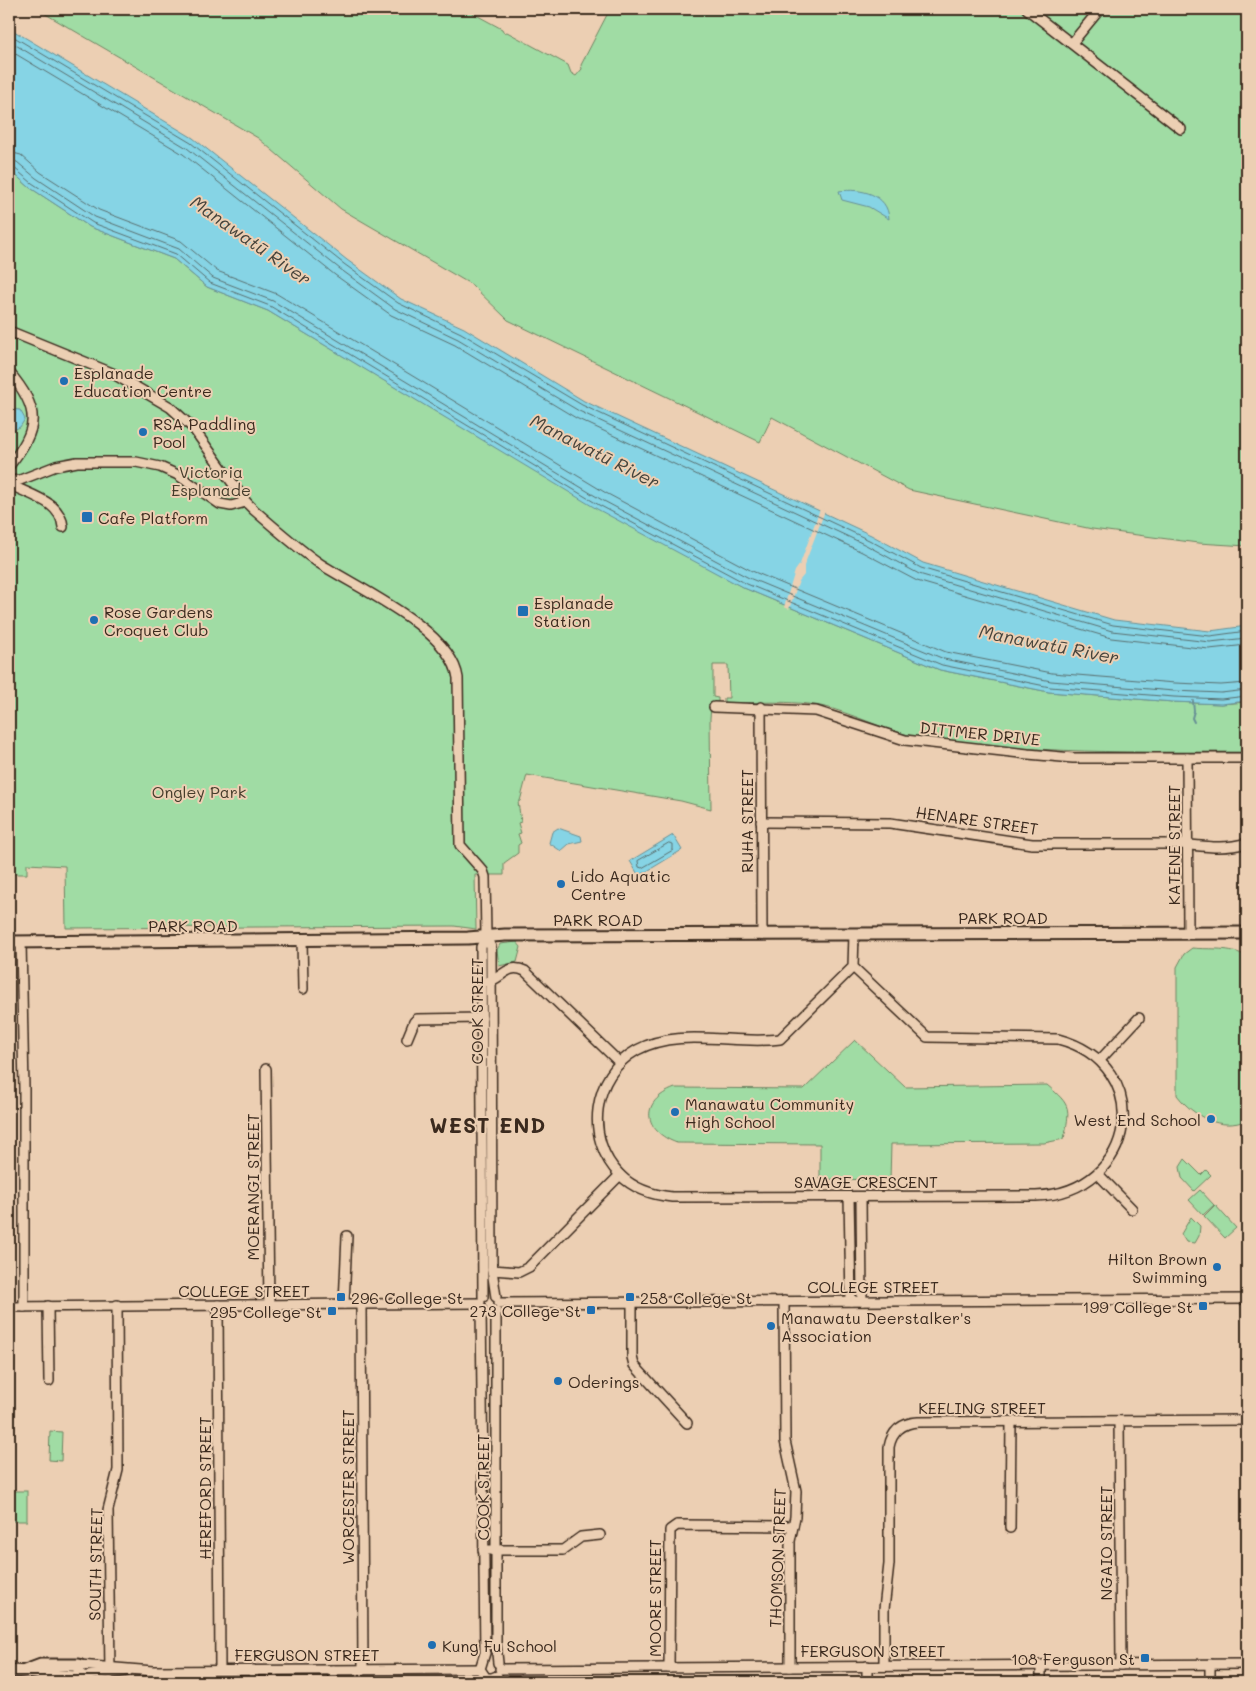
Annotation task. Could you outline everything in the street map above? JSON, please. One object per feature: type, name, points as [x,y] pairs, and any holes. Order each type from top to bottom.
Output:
[{"type":"main road","name":"PARK ROAD","points":[[9,942],[762,934],[1247,933]]},
{"type":"main road","points":[[66,1665],[66,1680]]},
{"type":"main road","name":"FERGUSON STREET","points":[[25,1671],[41,1666],[79,1665]]},
{"type":"main road","points":[[79,1665],[79,1680]]},
{"type":"main road","name":"FERGUSON STREET","points":[[9,1671],[25,1671],[66,1680],[79,1680]]},
{"type":"street","points":[[1027,9],[1182,129]]},
{"type":"street","points":[[1072,44],[1100,9]]},
{"type":"street","name":"COOK STREET","points":[[9,331],[112,373],[170,407],[193,428],[246,502],[316,561],[419,625],[433,638],[453,664],[458,678],[460,845],[483,871],[485,877],[486,937],[491,947],[485,982],[482,1018],[487,1120]]},
{"type":"street","points":[[9,372],[28,398],[34,420],[28,441],[9,466]]},
{"type":"street","points":[[9,482],[25,479],[56,466],[78,462],[136,462],[160,467],[178,475],[220,504],[231,506],[246,502]]},
{"type":"street","points":[[9,482],[55,507],[62,516],[63,527]]},
{"type":"street","name":"DITTMER DRIVE","points":[[714,707],[816,711],[887,735],[922,743],[1073,758],[1247,758]]},
{"type":"street","name":"RUHA STREET","points":[[761,708],[762,934]]},
{"type":"street","name":"KATENE STREET","points":[[1187,758],[1188,932]]},
{"type":"street","name":"HENARE STREET","points":[[761,822],[890,823],[1032,844],[1183,844],[1188,846],[1233,847],[1247,843]]},
{"type":"street","points":[[853,967],[854,934]]},
{"type":"street","points":[[302,940],[303,989]]},
{"type":"street","points":[[21,942],[24,1089],[24,1307]]},
{"type":"street","name":"SAVAGE CRESCENT","points":[[853,967],[927,1037],[1058,1039],[1077,1045],[1100,1060],[1117,1087],[1122,1105],[1123,1124],[1116,1148],[1098,1174],[1076,1189],[1048,1196],[672,1197],[644,1191],[620,1175],[604,1150],[597,1124],[597,1112],[603,1090],[620,1063],[642,1048],[668,1040],[780,1039],[814,1008],[853,967]]},
{"type":"street","points":[[485,982],[495,980],[502,971],[507,969],[517,968],[525,971],[620,1063]]},
{"type":"street","name":"COOK STREET","points":[[485,982],[489,1263],[497,1304],[498,1549],[496,1644],[498,1673]]},
{"type":"street","points":[[407,1039],[417,1019],[482,1018]]},
{"type":"street","points":[[1100,1060],[1139,1018]]},
{"type":"street","name":"MOERANGI STREET","points":[[266,1069],[268,1304]]},
{"type":"street","points":[[1098,1174],[1132,1209]]},
{"type":"street","points":[[489,1263],[519,1272],[529,1268],[620,1175]]},
{"type":"street","points":[[850,1197],[851,1301]]},
{"type":"street","points":[[861,1197],[862,1301]]},
{"type":"street","points":[[344,1304],[347,1236]]},
{"type":"street","name":"COOK STREET","points":[[482,1671],[481,1303],[489,1263]]},
{"type":"street","points":[[491,1294],[497,1304],[488,1313],[481,1303],[491,1294]]},
{"type":"street","name":"COLLEGE STREET","points":[[497,1304],[1247,1299]]},
{"type":"street","name":"THOMSON STREET","points":[[784,1301],[785,1441],[795,1481],[795,1517],[790,1541],[790,1667]]},
{"type":"street","points":[[632,1302],[632,1357],[634,1365],[687,1423]]},
{"type":"street","name":"COLLEGE STREET","points":[[9,1307],[481,1303]]},
{"type":"street","name":"WORCESTER STREET","points":[[361,1304],[363,1670]]},
{"type":"street","name":"SOUTH STREET","points":[[110,1670],[108,1510],[118,1470],[118,1305]]},
{"type":"street","name":"HEREFORD STREET","points":[[218,1305],[220,1670]]},
{"type":"street","points":[[48,1306],[49,1381]]},
{"type":"street","name":"KEELING STREET","points":[[884,1666],[884,1608],[890,1564],[889,1447],[893,1435],[900,1428],[910,1422],[1247,1420]]},
{"type":"street","name":"NGAIO STREET","points":[[1119,1421],[1121,1665]]},
{"type":"street","points":[[1010,1422],[1010,1528]]},
{"type":"street","name":"MOORE STREET","points":[[669,1668],[668,1536],[671,1528],[677,1525],[793,1526]]},
{"type":"street","points":[[483,1550],[562,1550],[582,1537],[600,1536]]},
{"type":"street","points":[[491,1659],[498,1673],[488,1679],[482,1671],[491,1659]]},
{"type":"street","points":[[1210,1664],[1210,1682]]},
{"type":"street","name":"FERGUSON STREET","points":[[498,1673],[669,1668],[1247,1664]]},
{"type":"street","name":"FERGUSON STREET","points":[[79,1665],[110,1670],[482,1671]]},
{"type":"street","points":[[1041,1665],[1041,1682]]},
{"type":"street","points":[[867,1666],[867,1682]]},
{"type":"street","name":"FERGUSON STREET","points":[[79,1680],[110,1670]]},
{"type":"street","points":[[254,1670],[254,1682]]},
{"type":"street","points":[[333,1670],[333,1682]]},
{"type":"green space","points":[[37,9],[465,9],[502,29],[504,33],[507,32],[568,65],[571,73],[576,76],[582,69],[581,65],[610,9],[1247,9],[1247,546],[1198,543],[1092,529],[909,490],[772,417],[760,442],[508,320],[472,285],[341,209],[258,138]]},
{"type":"green space","points":[[9,169],[29,187],[90,227],[174,259],[207,287],[268,311],[500,450],[744,588],[940,670],[1049,692],[1173,702],[1221,704],[1247,702],[1247,752],[1085,751],[1004,747],[923,738],[900,733],[820,706],[779,702],[724,703],[724,698],[729,698],[728,665],[713,665],[713,697],[718,698],[718,704],[711,707],[710,718],[711,809],[681,801],[527,775],[520,801],[518,802],[521,822],[518,823],[521,833],[518,834],[521,843],[518,845],[518,853],[504,863],[504,875],[475,875],[476,929],[454,926],[66,928],[65,866],[27,864],[27,874],[9,874]]},
{"type":"green space","points":[[517,942],[521,947],[517,962],[499,966],[497,950],[500,944]]},
{"type":"green space","points":[[1192,948],[1234,951],[1247,957],[1247,1120],[1237,1123],[1227,1124],[1208,1120],[1191,1109],[1177,1095],[1177,967],[1184,954]]},
{"type":"green space","points":[[855,1040],[905,1087],[1047,1085],[1061,1098],[1067,1108],[1068,1114],[1064,1139],[1044,1143],[891,1144],[890,1180],[820,1179],[820,1144],[677,1143],[666,1138],[652,1124],[651,1108],[655,1100],[675,1088],[804,1089]]},
{"type":"green space","points":[[1185,1159],[1201,1175],[1206,1170],[1211,1175],[1194,1191],[1182,1178],[1180,1167]]},
{"type":"green space","points":[[1200,1190],[1214,1205],[1203,1215],[1189,1200]]},
{"type":"green space","points":[[1215,1205],[1236,1228],[1225,1238],[1204,1216]]},
{"type":"green space","points":[[1191,1217],[1200,1226],[1199,1236],[1195,1243],[1186,1242],[1181,1234]]},
{"type":"green space","points":[[50,1431],[62,1432],[61,1461],[49,1460]]},
{"type":"green space","points":[[11,1491],[27,1491],[27,1521],[11,1521]]},
{"type":"water","name":"Manawatū River","points":[[9,28],[193,138],[347,260],[401,299],[464,328],[584,401],[871,535],[923,563],[1114,620],[1210,631],[1247,626],[1247,701],[1221,704],[1173,702],[1049,692],[940,670],[744,588],[597,509],[268,311],[207,287],[174,259],[90,227],[29,187],[9,169]]},
{"type":"water","points":[[847,190],[872,194],[884,204],[889,219],[869,207],[842,200],[839,191]]},
{"type":"water","points":[[9,409],[20,410],[25,419],[20,427],[9,432],[9,427],[12,423],[9,420]]},
{"type":"water","points":[[558,828],[581,836],[582,841],[569,844],[561,851],[549,843],[552,832]]},
{"type":"water","points":[[673,835],[682,850],[639,876],[630,861]]},
{"type":"pier","points":[[820,509],[825,511],[804,566],[804,575],[799,581],[789,609],[784,607],[795,571],[800,564]]},
{"type":"waterway","points":[[1193,701],[1194,711],[1192,718],[1194,722]]},
{"type":"place","name":"Esplanade Education Centre","points":[[64,381]]},
{"type":"place","name":"RSA Paddling Pool","points":[[143,432]]},
{"type":"place","name":"Cafe Platform","points":[[87,517]]},
{"type":"place","name":"Esplanade Station","points":[[523,611]]},
{"type":"place","name":"Rose Gardens Croquet Club","points":[[94,620]]},
{"type":"place","name":"Lido Aquatic Centre","points":[[561,884]]},
{"type":"place","name":"Manawatu Community High School","points":[[675,1112]]},
{"type":"place","name":"West End School","points":[[1211,1119]]},
{"type":"place","name":"Hilton Brown Swimming","points":[[1217,1267]]},
{"type":"place","name":"296 College St","points":[[341,1297]]},
{"type":"place","name":"258 College St","points":[[630,1297]]},
{"type":"place","name":"199 College St","points":[[1203,1306]]},
{"type":"place","name":"273 College St","points":[[591,1310]]},
{"type":"place","name":"295 College St","points":[[332,1311]]},
{"type":"place","name":"Manawatu Deerstalker's Association","points":[[771,1326]]},
{"type":"place","name":"Oderings","points":[[558,1381]]},
{"type":"place","name":"Kung Fu School","points":[[432,1645]]},
{"type":"place","name":"108 Ferguson St","points":[[1145,1658]]},
{"type":"district","name":"WEST END","points":[[488,1124]]},
{"type":"park label","name":"Victoria Esplanade","points":[[211,480]]},
{"type":"park label","name":"Ongley Park","points":[[199,791]]}]
